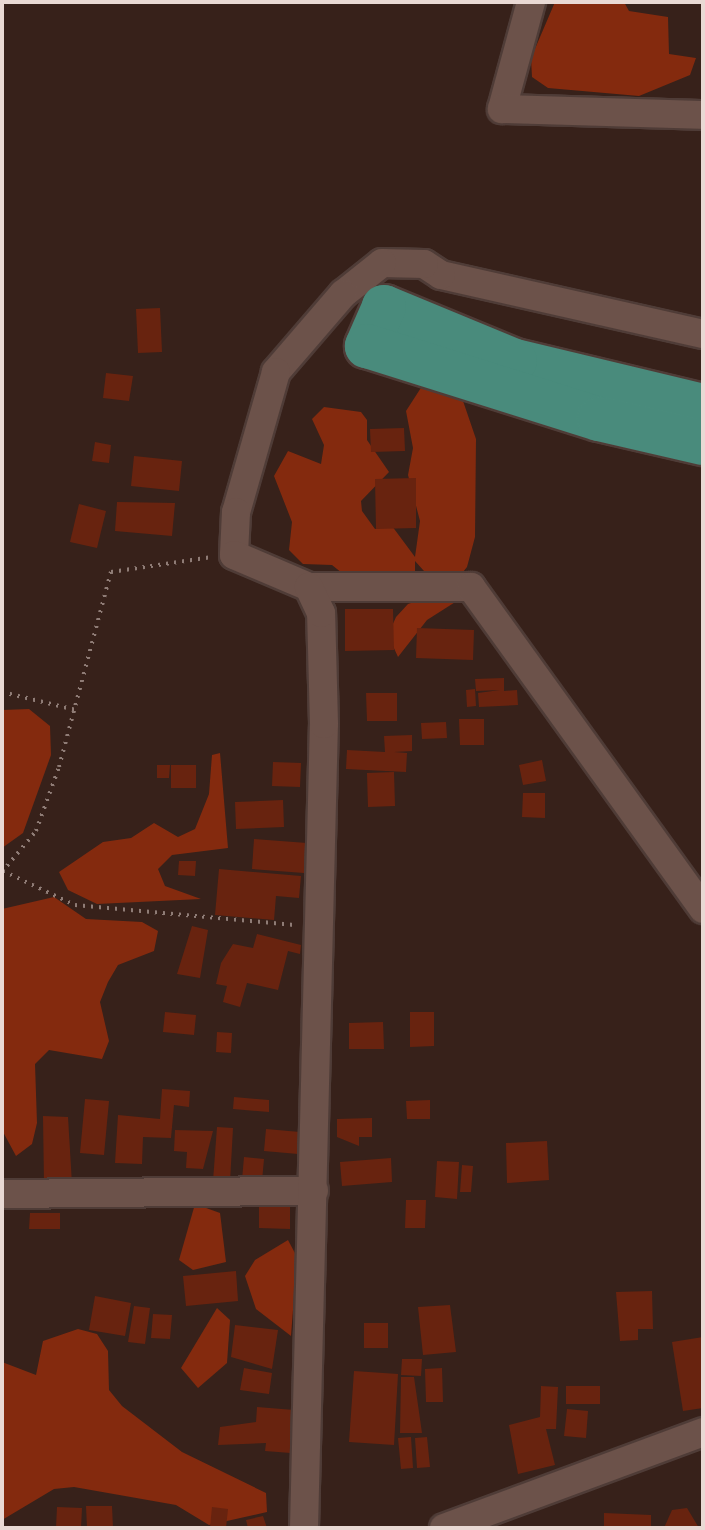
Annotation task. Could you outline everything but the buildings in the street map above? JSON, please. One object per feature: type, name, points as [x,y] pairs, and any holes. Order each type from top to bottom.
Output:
[{"type":"highway","points":[[703,406],[515,361],[384,307],[367,346],[599,419],[703,443]]},
{"type":"street","points":[[531,2],[502,109],[703,115]]},
{"type":"street","points":[[703,334],[441,275],[424,264],[382,263],[343,294],[276,372],[236,512],[234,555],[309,587],[471,587],[703,909]]},
{"type":"street","points":[[304,1528],[324,647],[319,599],[309,587]]},
{"type":"street","points":[[2,1194],[314,1191]]},
{"type":"street","points":[[444,1528],[703,1432]]},
{"type":"street","points":[[526,1528],[528,1499]]},
{"type":"path","points":[[234,555],[111,572],[76,710],[36,831],[2,871],[75,905],[320,927]]},
{"type":"path","points":[[2,692],[76,710]]},
{"type":"shaded area","points":[[555,2],[624,2],[629,11],[668,17],[669,54],[696,58],[690,75],[639,96],[548,88],[532,77],[531,58]]},
{"type":"shaded area","points":[[426,380],[462,398],[476,439],[475,537],[467,567],[455,582],[433,581],[415,561],[415,576],[347,577],[332,565],[303,564],[289,550],[292,522],[274,476],[288,451],[321,464],[324,445],[312,419],[324,407],[361,412],[367,420],[367,440],[389,472],[361,501],[362,511],[375,529],[392,526],[415,557],[420,521],[408,475],[413,448],[406,411]]},
{"type":"shaded area","points":[[443,592],[460,599],[427,620],[398,657],[388,635],[396,617],[408,604]]},
{"type":"shaded area","points":[[29,709],[50,726],[51,755],[23,833],[2,848],[2,710]]},
{"type":"shaded area","points":[[220,753],[228,848],[172,855],[158,869],[165,886],[201,899],[97,904],[68,890],[59,872],[103,842],[131,838],[154,823],[178,837],[195,829],[209,794],[212,755]]},
{"type":"shaded area","points":[[54,897],[86,919],[142,922],[158,931],[154,951],[118,965],[108,982],[100,1002],[109,1041],[102,1059],[49,1050],[35,1064],[37,1123],[32,1144],[16,1156],[2,1130],[2,909]]},
{"type":"shaded area","points":[[195,1204],[220,1213],[226,1262],[193,1270],[179,1260]]},
{"type":"shaded area","points":[[288,1240],[297,1257],[291,1336],[256,1309],[245,1276],[255,1260]]},
{"type":"shaded area","points":[[217,1308],[230,1320],[227,1363],[198,1388],[181,1368]]},
{"type":"shaded area","points":[[78,1329],[97,1334],[108,1351],[109,1390],[122,1406],[182,1452],[266,1493],[267,1512],[209,1525],[176,1505],[74,1487],[54,1489],[2,1520],[2,1362],[36,1375],[43,1341]]}]
